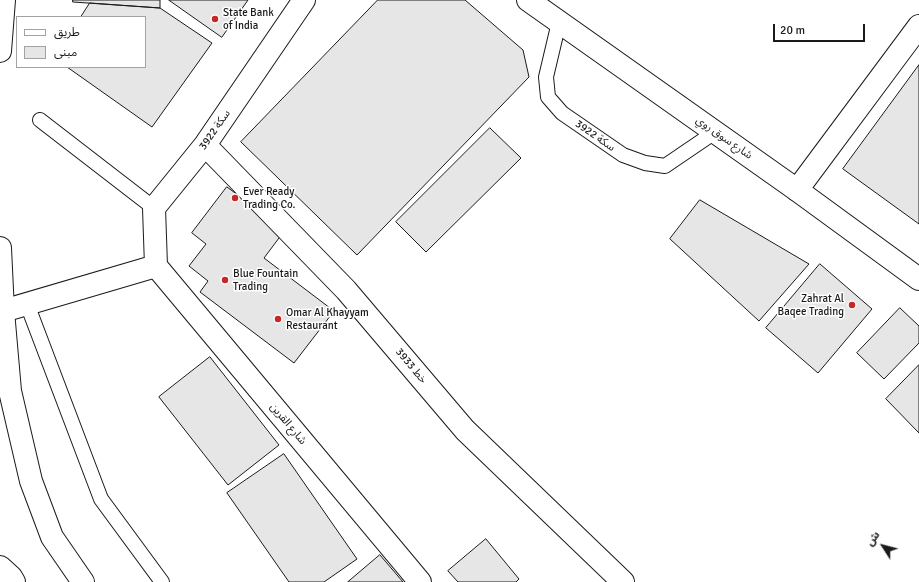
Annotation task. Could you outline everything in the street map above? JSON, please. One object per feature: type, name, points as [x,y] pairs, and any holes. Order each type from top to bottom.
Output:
[{"type":"street","points":[[0,50],[4,0]]},
{"type":"street","name":"سكة 3922","points":[[154,208],[205,145],[304,0]]},
{"type":"street","name":"شارع سوق روي","points":[[528,0],[797,190],[919,279]]},
{"type":"street","points":[[797,190],[919,26]]},
{"type":"street","name":"3933 خط","points":[[205,145],[346,290],[465,430],[623,582]]},
{"type":"street","points":[[3,311],[156,266],[154,208]]},
{"type":"street","points":[[0,248],[3,311],[10,391],[31,481],[52,537],[83,582]]},
{"type":"street","name":"شارع القرين","points":[[156,266],[420,582]]},
{"type":"street","points":[[0,567],[14,582]]},
{"type":"lane","name":"سكة 3922","points":[[559,22],[546,77],[548,97],[562,113],[623,155],[645,163],[666,166],[715,132]]},
{"type":"lane","points":[[40,120],[154,208]]},
{"type":"lane","points":[[27,304],[101,499],[162,582]]},
{"type":"building","points":[[73,0],[160,0],[160,8],[73,2]]},
{"type":"building","name":"State Bank of India","points":[[169,0],[248,0],[222,37]]},
{"type":"building","points":[[378,0],[465,0],[523,50],[529,77],[357,255],[241,142]]},
{"type":"building","points":[[90,3],[160,8],[212,43],[152,127],[68,68],[146,68],[146,16],[82,16]]},
{"type":"building","points":[[919,65],[919,224],[843,169]]},
{"type":"building","points":[[490,128],[521,158],[426,252],[396,222]]},
{"type":"building","points":[[227,187],[285,230],[264,258],[334,311],[294,363],[200,292],[208,281],[189,266],[206,244],[192,233]]},
{"type":"building","points":[[700,200],[809,264],[759,321],[670,239]]},
{"type":"building","points":[[820,264],[872,309],[818,373],[766,328]]},
{"type":"building","points":[[900,308],[919,326],[919,343],[884,379],[857,353]]},
{"type":"building","points":[[210,357],[279,445],[228,485],[159,397]]},
{"type":"building","points":[[919,365],[919,433],[886,399]]},
{"type":"building","points":[[284,454],[357,559],[324,582],[289,582],[227,493]]},
{"type":"building","points":[[486,539],[519,579],[516,582],[458,582],[448,571]]},
{"type":"building","points":[[380,555],[403,582],[348,582]]},
{"type":"place","name":"State Bank of India","points":[[215,19]]},
{"type":"place","name":"Ever Ready Trading Co.","points":[[235,198]]},
{"type":"place","name":"Blue Fountain Trading","points":[[225,280]]},
{"type":"place","name":"Zahrat Al Baqee Trading","points":[[852,305]]},
{"type":"place","name":"Omar Al Khayyam Restaurant","points":[[278,319]]}]
